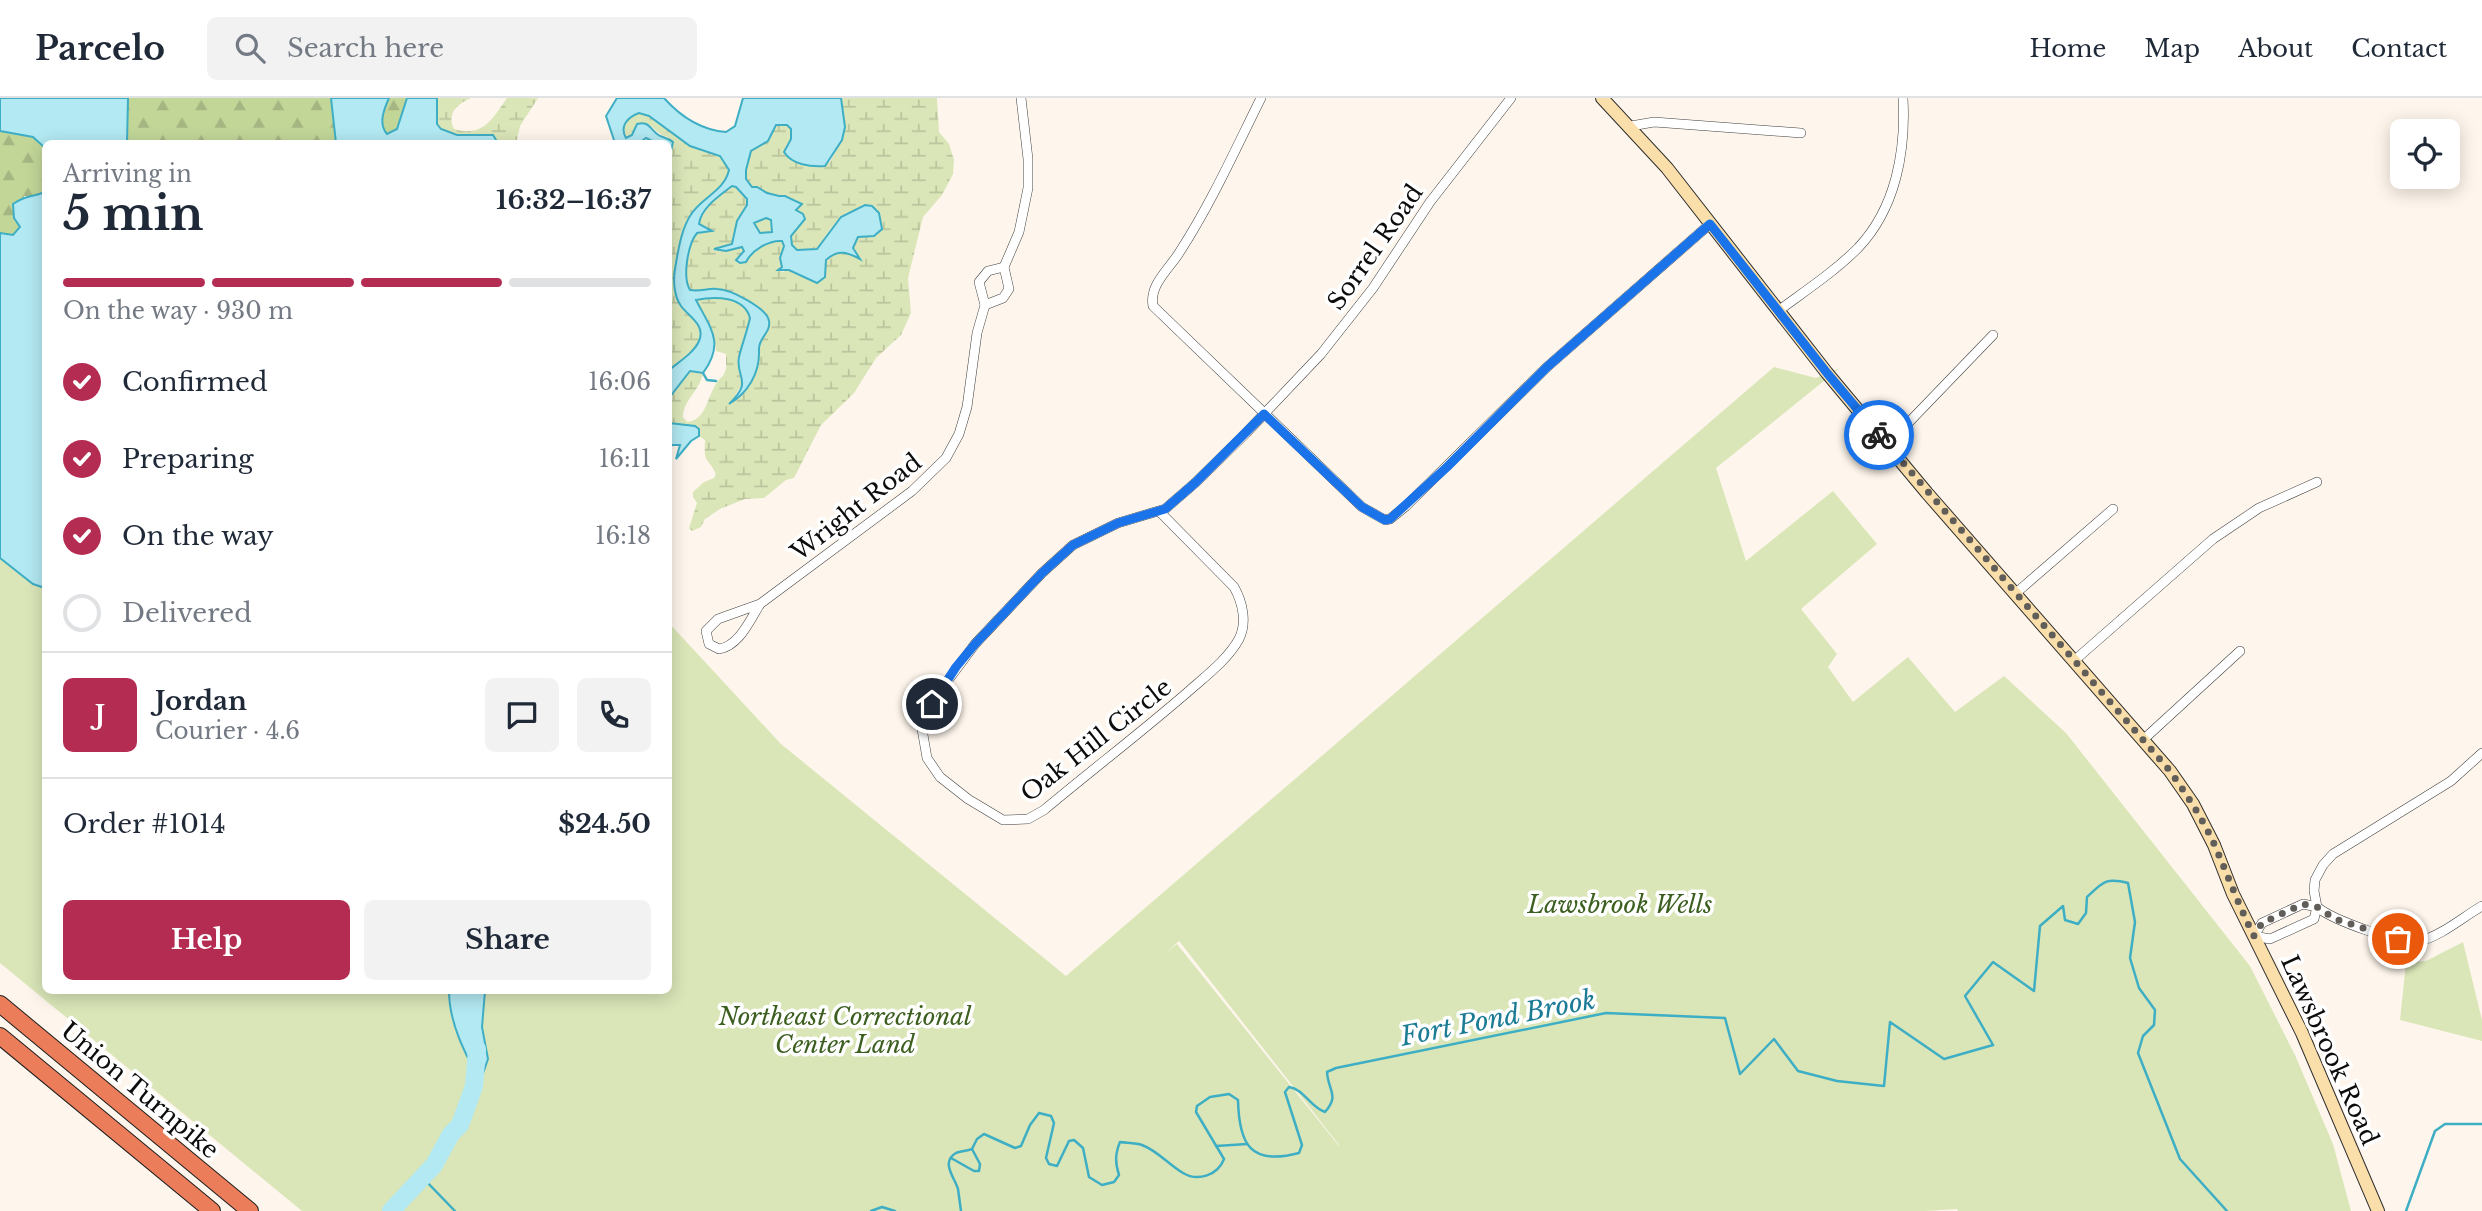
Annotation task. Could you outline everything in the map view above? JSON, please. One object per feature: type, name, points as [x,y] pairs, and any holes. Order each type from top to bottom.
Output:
[{"type":"highway","name":"Union Turnpike","points":[[0,1004],[250,1211]]},
{"type":"highway","name":"Union Turnpike","points":[[0,1036],[212,1211]]},
{"type":"street","name":"Wright Road","points":[[985,304],[1007,295],[1009,283],[1004,267],[1019,232],[1028,188],[1028,159],[1021,98]]},
{"type":"street","points":[[1261,98],[1210,201],[1162,277],[1152,301],[1159,313],[1362,507],[1385,520],[1406,506],[1547,367],[1710,224]]},
{"type":"street","name":"Sorrel Road","points":[[1264,414],[1321,354],[1373,288],[1430,202],[1511,98]]},
{"type":"street","name":"Lawsbrook Road","points":[[1602,98],[1631,126],[1667,168],[1806,347],[1887,445],[2170,771],[2193,804],[2214,845],[2233,894],[2302,1033],[2378,1211]]},
{"type":"street","points":[[1778,311],[1845,259],[1877,222],[1891,192],[1899,165],[1903,141],[1903,98]]},
{"type":"street","points":[[1631,126],[1654,122],[1801,133]]},
{"type":"street","name":"Wright Road","points":[[761,604],[739,636],[727,647],[719,649],[709,644],[706,631],[718,619],[761,604],[912,491],[946,458],[959,434],[967,407],[977,333],[985,304],[979,287],[981,278],[988,271],[1004,267]]},
{"type":"street","points":[[1887,445],[1993,335]]},
{"type":"street","name":"Oak Hill Circle","points":[[1159,511],[1234,587],[1243,612],[1239,639],[1217,666],[1174,704],[1044,810],[1028,819],[1003,820],[968,799],[940,777],[927,758],[922,729],[925,718],[951,675],[975,644],[1042,573],[1073,545],[1118,523],[1165,509],[1264,414]]},
{"type":"street","points":[[2074,660],[2213,539],[2259,508],[2317,482]]},
{"type":"street","points":[[2016,593],[2113,509]]},
{"type":"street","points":[[2144,740],[2241,651]]},
{"type":"street","points":[[2482,753],[2451,781],[2333,854],[2315,880],[2317,907],[2314,919],[2270,939],[2254,936],[2262,923],[2303,904],[2317,907],[2335,919],[2412,942],[2433,935],[2482,906]]},
{"type":"green space","points":[[128,98],[331,98],[336,140],[127,140]]},
{"type":"green space","points":[[389,98],[407,98],[397,129],[387,134],[382,121]]},
{"type":"green space","points":[[437,98],[471,98],[458,106],[451,118],[454,129],[472,131],[486,125],[507,98],[538,98],[520,126],[517,140],[452,134],[437,125]]},
{"type":"green space","points":[[841,98],[937,98],[939,132],[949,144],[954,160],[953,174],[942,195],[923,217],[908,278],[911,313],[901,335],[876,358],[854,393],[821,425],[794,478],[786,480],[764,498],[745,499],[720,509],[705,519],[701,527],[692,531],[689,528],[697,503],[693,492],[716,474],[705,456],[705,440],[699,436],[699,429],[695,426],[672,423],[672,394],[690,371],[703,373],[684,411],[683,417],[687,422],[694,420],[700,416],[726,369],[726,354],[716,351],[696,300],[720,298],[735,301],[747,310],[750,318],[738,361],[743,382],[732,401],[752,382],[758,362],[758,344],[768,331],[757,305],[739,297],[690,290],[686,269],[691,245],[697,233],[710,231],[699,224],[701,218],[712,202],[732,186],[736,187],[747,199],[747,205],[737,222],[732,245],[717,249],[726,251],[742,247],[744,250],[740,263],[746,262],[761,247],[782,241],[782,267],[779,270],[783,272],[789,269],[813,281],[835,254],[849,254],[859,258],[853,248],[858,237],[874,236],[858,208],[836,223],[817,249],[797,250],[792,245],[791,236],[802,224],[795,210],[801,205],[785,196],[752,187],[746,179],[751,151],[768,141],[776,125],[787,125],[791,128],[791,139],[786,145],[830,162],[845,127]]},
{"type":"green space","points":[[639,113],[649,116],[690,146],[720,156],[729,170],[723,183],[692,213],[683,233],[675,270],[675,288],[681,306],[696,322],[701,335],[693,349],[672,368],[672,140],[642,123],[637,124],[632,135],[626,138],[624,126],[631,117]]},
{"type":"green space","points":[[0,131],[33,137],[42,145],[42,194],[24,196],[20,227],[13,235],[0,233]]},
{"type":"green space","points":[[766,218],[770,220],[772,232],[760,233],[753,223]]},
{"type":"green space","name":"Lawsbrook Wells","points":[[1774,367],[1816,378],[1840,368],[1716,468],[1746,561],[1833,491],[1877,544],[1801,609],[1837,654],[1828,667],[1853,702],[1908,657],[1955,712],[2004,676],[2066,733],[2250,966],[2295,1055],[2333,1144],[2351,1211],[302,1211],[0,963],[0,558],[33,584],[42,587],[42,994],[672,994],[672,626],[781,744],[1066,976]],"holes":[[[1179,941],[1339,1146],[1177,944],[1166,953]]]},
{"type":"green space","points":[[2463,942],[2482,1020],[2482,1041],[2400,1020],[2406,963],[2426,961]]},
{"type":"water","points":[[0,98],[128,98],[127,140],[42,140],[42,145],[33,137],[0,131]]},
{"type":"water","points":[[331,98],[389,98],[382,121],[387,134],[397,129],[407,98],[437,98],[437,124],[441,129],[457,135],[493,135],[496,140],[336,140]]},
{"type":"water","points":[[617,98],[664,98],[692,121],[708,129],[726,132],[735,126],[743,98],[841,98],[845,127],[842,140],[825,166],[802,164],[787,156],[784,152],[791,139],[791,129],[787,125],[776,125],[768,141],[751,151],[746,179],[752,187],[785,196],[802,204],[796,210],[803,214],[805,219],[791,236],[792,245],[797,250],[817,249],[841,217],[865,205],[872,206],[879,213],[882,229],[874,236],[858,237],[853,248],[860,259],[843,253],[835,254],[826,260],[825,277],[817,283],[789,270],[778,270],[782,267],[782,241],[761,247],[746,262],[740,263],[736,260],[744,251],[742,247],[726,251],[714,249],[732,244],[737,221],[747,205],[747,199],[736,187],[732,186],[716,198],[700,218],[699,224],[712,231],[697,233],[691,245],[686,269],[690,290],[717,289],[730,292],[755,305],[769,321],[768,329],[760,342],[759,358],[752,382],[729,404],[742,384],[738,364],[750,318],[742,305],[720,298],[696,300],[713,336],[710,362],[703,373],[690,371],[672,394],[672,368],[693,350],[701,335],[696,322],[681,306],[675,288],[675,269],[683,233],[692,213],[723,183],[729,170],[720,156],[690,146],[649,116],[639,113],[626,122],[626,138],[632,135],[637,124],[641,123],[670,140],[614,140],[606,116]],"holes":[[[766,218],[771,220],[772,232],[760,233],[754,223]]]},
{"type":"water","points":[[42,193],[42,587],[33,584],[0,558],[0,233],[13,235],[20,227],[14,218],[13,204]]},
{"type":"water","points":[[672,423],[695,426],[699,429],[699,436],[691,441],[676,459],[680,445],[672,445]]},
{"type":"water","points":[[449,994],[485,994],[482,1027],[488,1059],[480,1082],[455,1026]]},
{"type":"waterway","points":[[703,373],[707,380],[716,381]]},
{"type":"waterway","name":"Fort Pond Brook","points":[[961,1211],[958,1189],[949,1165],[951,1157],[958,1152],[972,1149],[977,1139],[984,1134],[1015,1148],[1021,1146],[1030,1125],[1039,1113],[1051,1116],[1054,1123],[1046,1158],[1049,1164],[1057,1166],[1069,1141],[1074,1140],[1083,1148],[1089,1177],[1102,1185],[1114,1182],[1119,1175],[1116,1158],[1120,1142],[1142,1145],[1183,1173],[1201,1177],[1212,1173],[1224,1159],[1196,1112],[1197,1106],[1210,1097],[1229,1094],[1238,1100],[1245,1140],[1258,1154],[1282,1156],[1299,1153],[1302,1145],[1285,1092],[1289,1087],[1299,1091],[1325,1112],[1332,1101],[1327,1072],[1336,1068],[1606,1013],[1725,1018],[1740,1074],[1774,1039],[1798,1071],[1837,1081],[1884,1086],[1890,1022],[1944,1059],[1993,1045],[1965,996],[1993,962],[2034,991],[2040,926],[2063,906],[2065,920],[2078,924],[2086,913],[2087,897],[2101,884],[2110,881],[2128,883],[2135,922],[2130,958],[2139,988],[2155,1010],[2154,1025],[2143,1036],[2138,1053],[2180,1159],[2227,1211]]},
{"type":"waterway","points":[[391,1211],[434,1165],[451,1134],[460,1125],[474,1086],[477,1049]]},
{"type":"waterway","name":"Fort Pond Brook","points":[[2406,1211],[2435,1131],[2445,1124],[2482,1124]]},
{"type":"waterway","name":"Fort Pond Brook","points":[[1216,1146],[1247,1144]]},
{"type":"waterway","name":"Fort Pond Brook","points":[[951,1158],[974,1171],[979,1171],[980,1164],[972,1149]]},
{"type":"waterway","name":"Fort Pond Brook","points":[[423,1178],[455,1211]]},
{"type":"waterway","name":"Fort Pond Brook","points":[[871,1211],[882,1207],[895,1211]]},
{"type":"way so far","points":[[1879,435],[2170,771],[2193,804],[2214,845],[2233,894],[2254,936],[2262,923],[2303,904],[2317,907],[2335,919],[2398,939]]},
{"type":"route","points":[[932,704],[975,644],[1042,573],[1073,545],[1118,523],[1165,509],[1264,414],[1362,507],[1385,520],[1390,519],[1447,467],[1547,367],[1710,224],[1879,435]]},
{"type":"park label","name":"Northeast Correctional Center Land","points":[[845,1030]]}]
